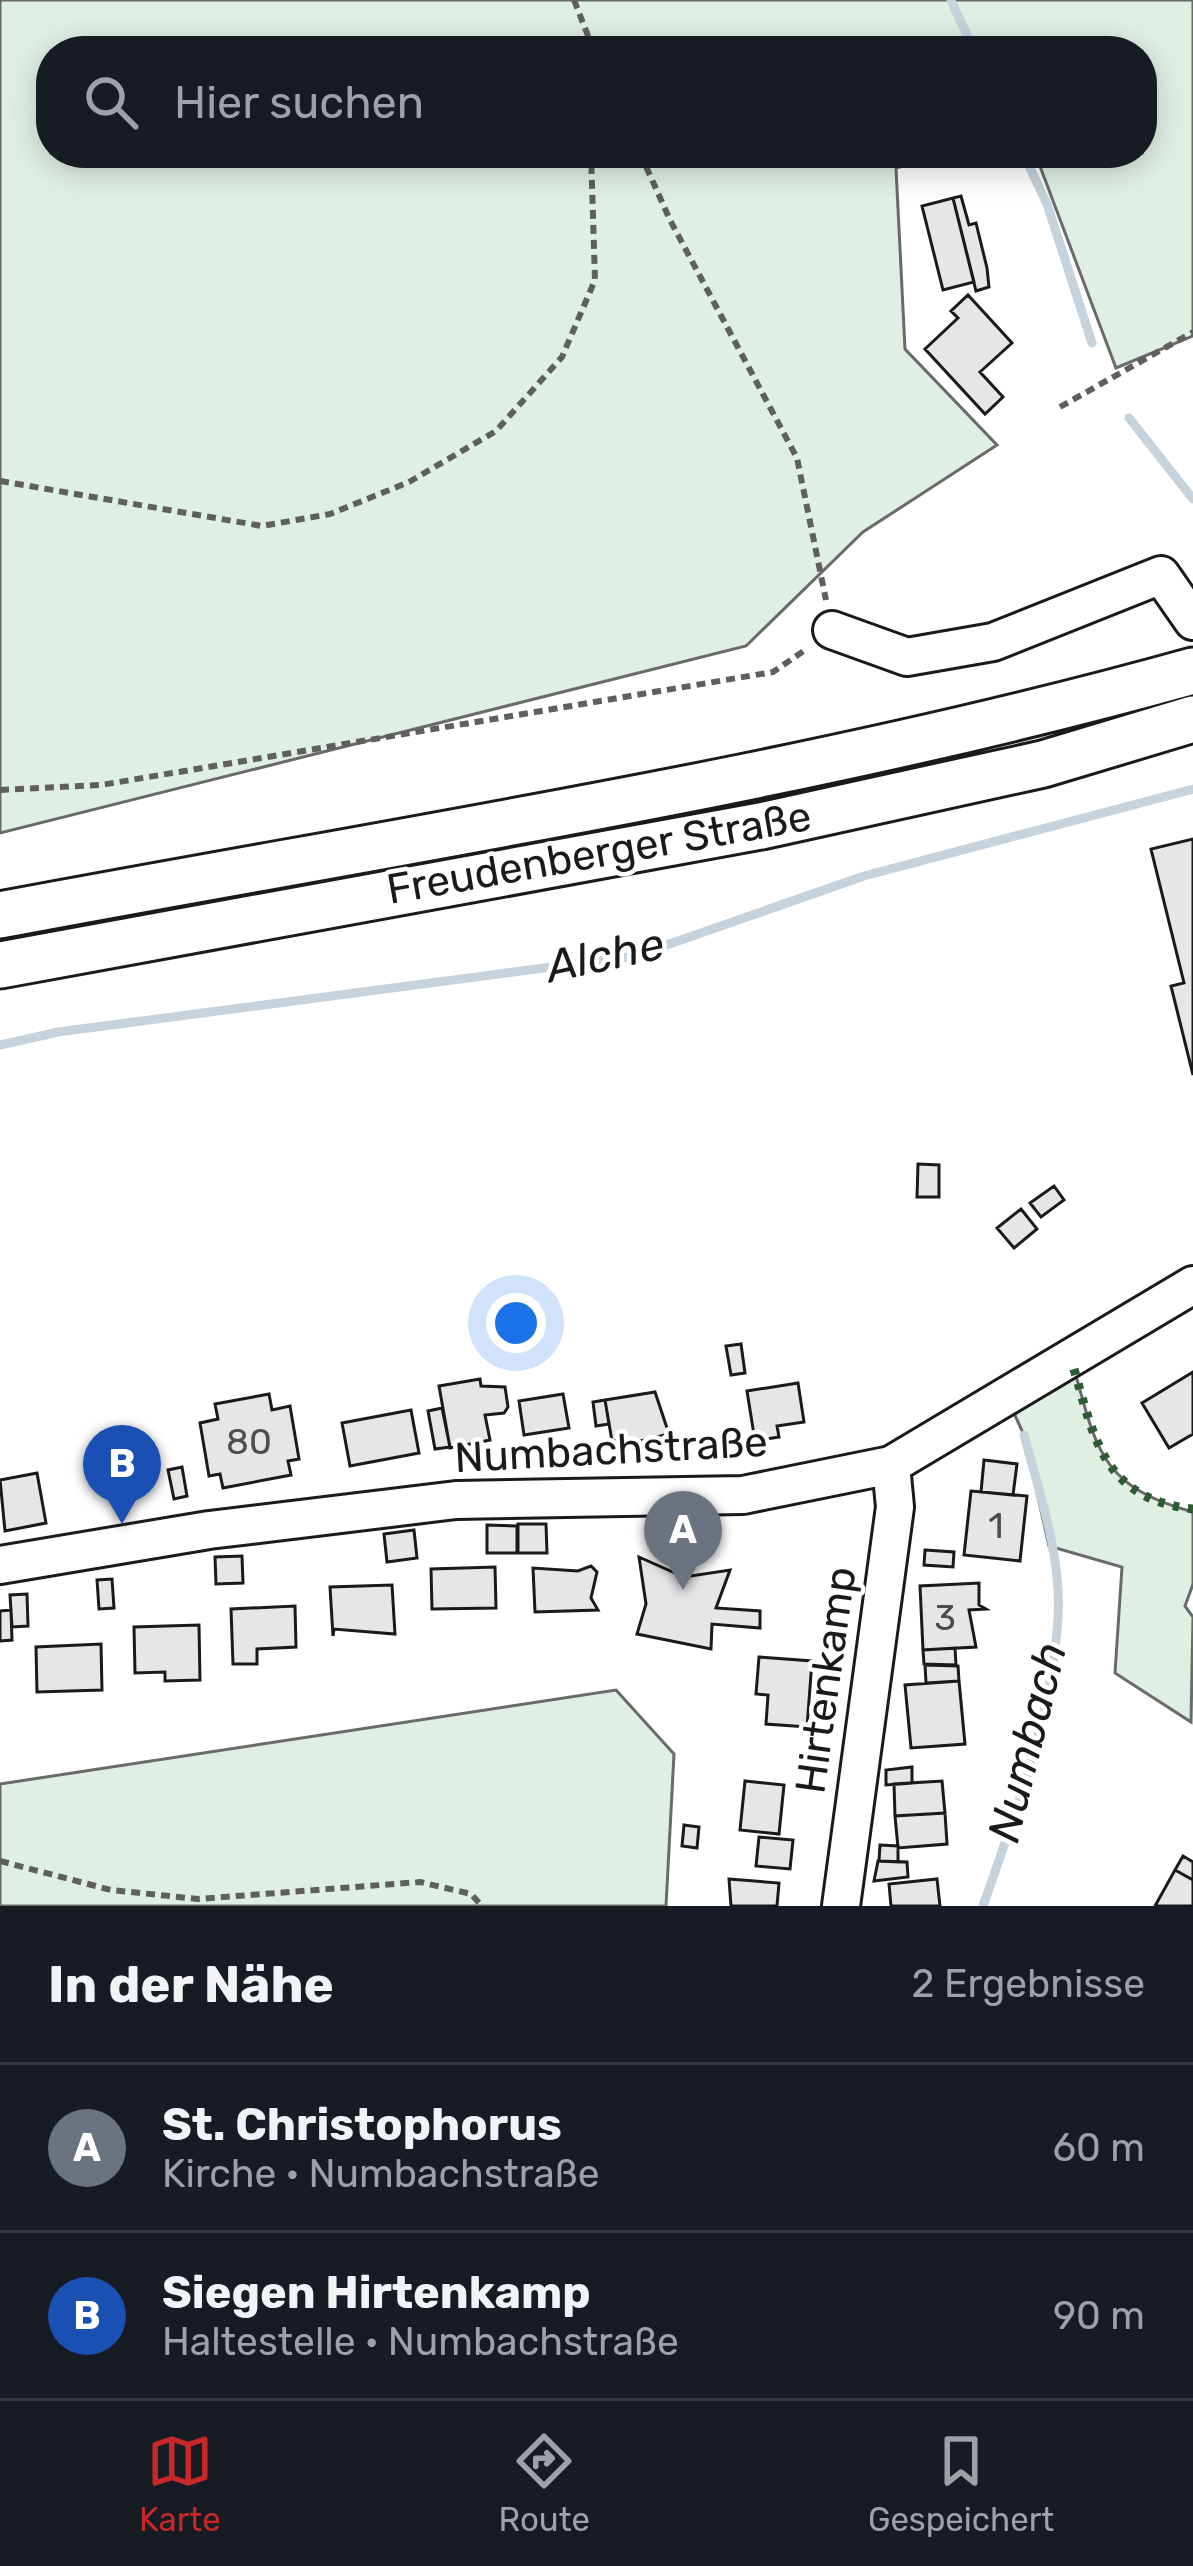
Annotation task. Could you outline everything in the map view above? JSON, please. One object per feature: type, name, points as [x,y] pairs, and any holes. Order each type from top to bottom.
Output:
[{"type":"main road","name":"Freudenberger Straße","points":[[0,915],[759,776],[1036,715],[1193,671]]},
{"type":"main road","name":"Freudenberger Straße","points":[[0,965],[761,826],[1043,764],[1193,719]]},
{"type":"street","points":[[832,630],[908,657],[993,642],[1161,575],[1193,621]]},
{"type":"street","name":"Numbachstraße","points":[[0,1565],[209,1530],[456,1501],[743,1495],[891,1465],[1189,1295]]},
{"type":"street","name":"Hirtenkamp","points":[[841,1906],[895,1507],[891,1465]]},
{"type":"path","points":[[574,0],[587,36]]},
{"type":"path","points":[[0,481],[262,526],[330,514],[409,482],[496,431],[562,357],[596,280],[592,168]]},
{"type":"path","points":[[0,790],[101,784],[773,672],[832,630],[797,458],[648,168]]},
{"type":"path","points":[[1060,407],[1193,332]]},
{"type":"path","points":[[0,1861],[111,1890],[198,1899],[420,1882],[472,1894],[482,1906]]},
{"type":"green space","points":[[0,0],[1193,0],[1193,336],[1116,368],[1041,168],[1157,168],[1157,36],[36,36],[36,168],[896,168],[905,349],[997,445],[863,532],[746,646],[0,833]]},
{"type":"green space","points":[[1071,1358],[1095,1438],[1118,1475],[1161,1501],[1193,1512],[1193,1584],[1185,1606],[1193,1617],[1191,1722],[1115,1673],[1122,1567],[1049,1546],[1024,1435],[1007,1398]]},
{"type":"green space","points":[[616,1690],[674,1754],[666,1906],[0,1906],[0,1784]]},
{"type":"building","points":[[961,196],[969,225],[976,223],[987,268],[989,287],[976,291],[953,198]]},
{"type":"building","points":[[953,198],[974,282],[943,290],[922,206]]},
{"type":"building","points":[[968,295],[1012,343],[980,372],[1003,397],[985,414],[925,349],[958,318],[951,311]]},
{"type":"building","points":[[1193,839],[1193,1075],[1171,986],[1184,983],[1151,849]]},
{"type":"building","points":[[918,1164],[939,1165],[939,1197],[917,1197]]},
{"type":"building","points":[[1054,1186],[1064,1200],[1041,1217],[1030,1203]]},
{"type":"building","points":[[1021,1209],[1037,1229],[1014,1248],[997,1228]]},
{"type":"building","points":[[741,1344],[745,1373],[731,1375],[726,1346]]},
{"type":"building","points":[[1193,1372],[1193,1434],[1169,1448],[1142,1403]]},
{"type":"building","points":[[480,1379],[481,1386],[505,1387],[508,1407],[504,1413],[485,1415],[490,1440],[450,1448],[439,1386]]},
{"type":"building","points":[[798,1383],[804,1422],[777,1426],[779,1437],[755,1441],[747,1391]]},
{"type":"building","points":[[655,1392],[669,1434],[620,1446],[619,1440],[612,1441],[605,1400]]},
{"type":"building","points":[[269,1394],[272,1410],[290,1406],[299,1459],[288,1461],[291,1475],[223,1488],[220,1474],[209,1476],[200,1423],[218,1419],[215,1404]]},
{"type":"building","points":[[563,1394],[569,1428],[524,1435],[519,1401]]},
{"type":"building","points":[[605,1400],[609,1424],[596,1426],[593,1402]]},
{"type":"building","points":[[442,1408],[450,1447],[435,1449],[428,1411]]},
{"type":"building","points":[[411,1410],[419,1453],[350,1466],[342,1423]]},
{"type":"building","points":[[984,1460],[1017,1464],[1013,1495],[981,1492]]},
{"type":"building","points":[[182,1467],[187,1496],[174,1499],[168,1470]]},
{"type":"building","points":[[37,1473],[46,1523],[5,1531],[0,1480]]},
{"type":"building","points":[[971,1491],[1027,1496],[1020,1561],[964,1555]]},
{"type":"building","points":[[518,1524],[546,1524],[547,1553],[518,1553]]},
{"type":"building","points":[[487,1525],[517,1526],[517,1553],[487,1553]]},
{"type":"building","points":[[414,1530],[417,1558],[387,1562],[384,1534]]},
{"type":"building","points":[[925,1550],[954,1552],[953,1567],[924,1565]]},
{"type":"building","points":[[242,1556],[243,1583],[216,1584],[215,1557]]},
{"type":"building","points":[[639,1557],[684,1577],[730,1570],[716,1608],[760,1611],[760,1628],[712,1624],[711,1649],[637,1634],[646,1604]]},
{"type":"building","points":[[591,1566],[597,1572],[591,1598],[598,1610],[535,1612],[533,1568],[578,1571]]},
{"type":"building","points":[[495,1567],[496,1608],[432,1609],[431,1569]]},
{"type":"building","points":[[112,1579],[114,1608],[99,1609],[97,1580]]},
{"type":"building","points":[[979,1583],[979,1605],[986,1609],[969,1610],[976,1647],[923,1650],[920,1586]]},
{"type":"building","points":[[392,1585],[395,1634],[334,1629],[333,1636],[330,1587]]},
{"type":"building","points":[[27,1594],[28,1626],[12,1627],[10,1595]]},
{"type":"building","points":[[295,1606],[296,1647],[257,1649],[257,1664],[233,1664],[231,1609]]},
{"type":"building","points":[[11,1610],[12,1640],[0,1641],[0,1611]]},
{"type":"building","points":[[199,1625],[200,1680],[165,1681],[165,1672],[135,1673],[134,1627]]},
{"type":"building","points":[[101,1644],[102,1690],[37,1692],[36,1647]]},
{"type":"building","points":[[955,1648],[956,1665],[924,1664],[923,1650]]},
{"type":"building","points":[[759,1657],[812,1661],[807,1727],[766,1724],[768,1695],[756,1694]]},
{"type":"building","points":[[925,1665],[958,1666],[959,1681],[926,1683]]},
{"type":"building","points":[[959,1681],[965,1744],[911,1748],[905,1685]]},
{"type":"building","points":[[912,1767],[912,1783],[886,1785],[886,1770]]},
{"type":"building","points":[[745,1781],[784,1785],[779,1834],[740,1830]]},
{"type":"building","points":[[942,1781],[945,1813],[895,1816],[894,1784]]},
{"type":"building","points":[[945,1813],[947,1844],[898,1848],[895,1816]]},
{"type":"building","points":[[684,1825],[699,1827],[697,1848],[682,1846]]},
{"type":"building","points":[[759,1837],[793,1840],[790,1869],[756,1866]]},
{"type":"building","points":[[880,1845],[898,1846],[898,1862],[879,1861]]},
{"type":"building","points":[[1183,1856],[1193,1862],[1193,1880],[1175,1870]]},
{"type":"building","points":[[878,1861],[907,1862],[908,1877],[874,1881]]},
{"type":"building","points":[[1175,1870],[1193,1880],[1193,1906],[1155,1906]]},
{"type":"building","points":[[729,1879],[779,1883],[777,1906],[731,1906]]},
{"type":"building","points":[[937,1879],[940,1906],[891,1906],[889,1884]]},
{"type":"waterway","points":[[951,0],[967,36]]},
{"type":"waterway","points":[[1030,168],[1047,204],[1092,343]]},
{"type":"waterway","points":[[1129,418],[1193,499]]},
{"type":"waterway","name":"Alche","points":[[0,1045],[58,1032],[635,956],[864,876],[1193,789]]},
{"type":"waterway","name":"Numbach","points":[[983,1906],[1040,1727],[1058,1618],[1053,1548],[1024,1435]]},
{"type":"hedge","points":[[1074,1369],[1098,1443],[1122,1480],[1163,1503],[1193,1509]]},
{"type":"place","name":"Siegen Hirtenkamp","points":[[122,1524]]},
{"type":"place","name":"St. Christophorus","points":[[683,1590]]}]
